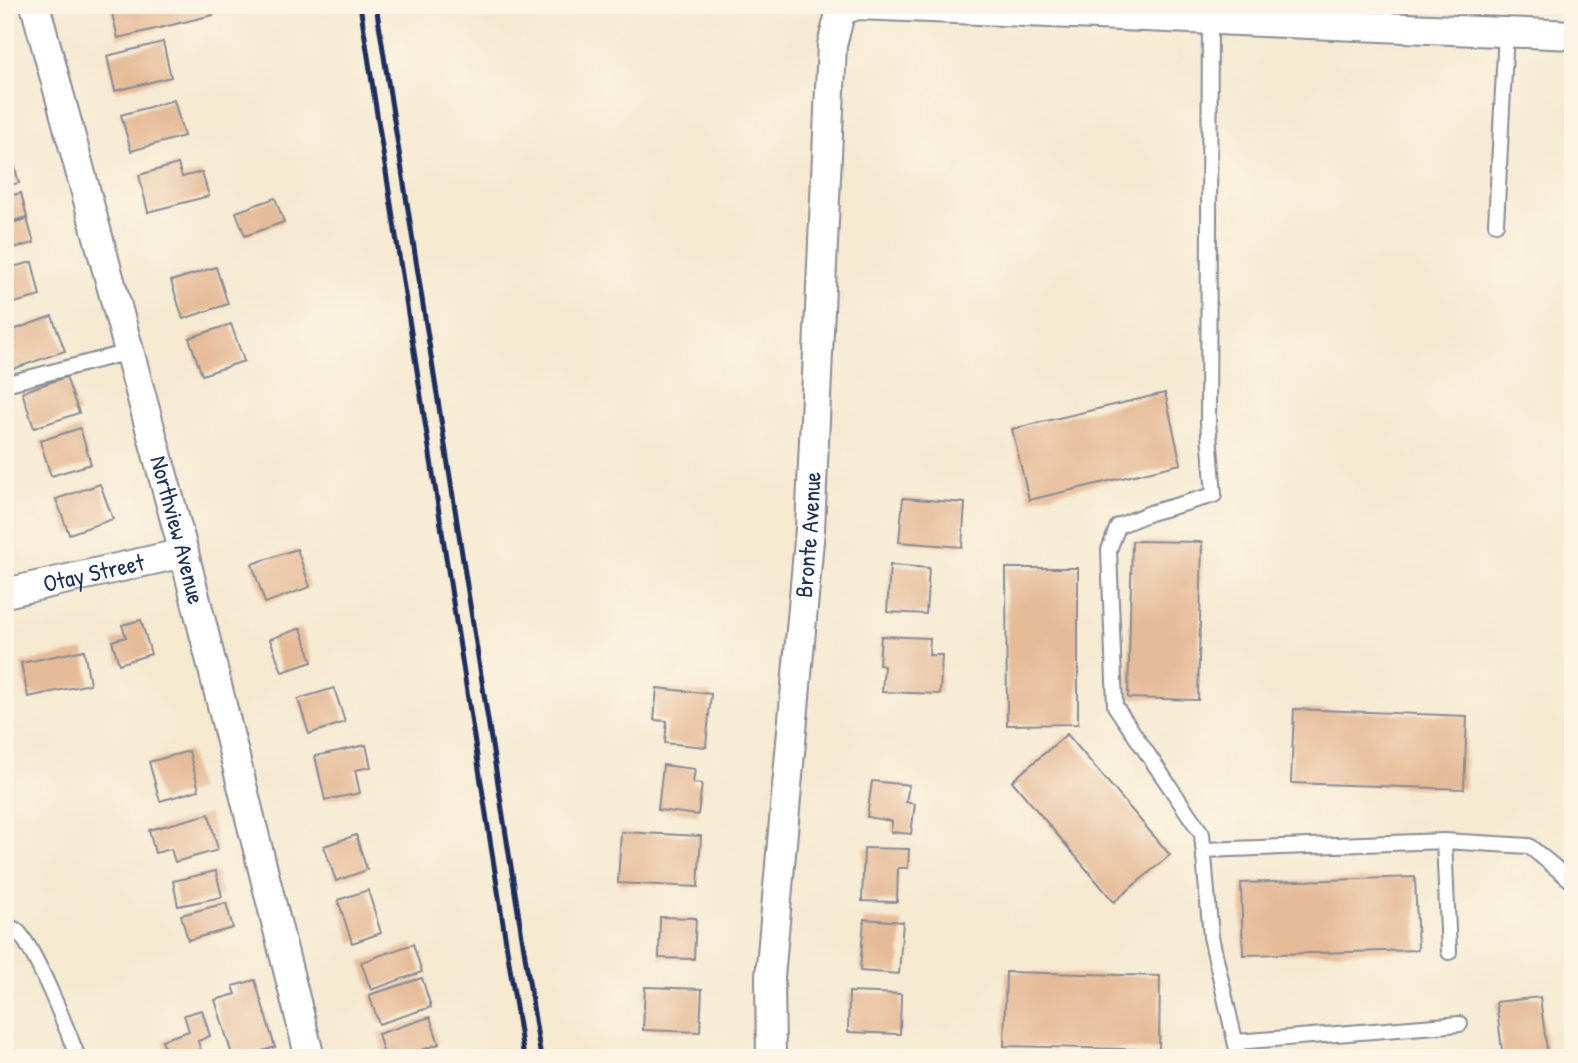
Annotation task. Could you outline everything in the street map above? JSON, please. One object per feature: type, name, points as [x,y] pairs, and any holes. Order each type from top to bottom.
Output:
[{"type":"street","name":"Northview Avenue","points":[[35,5],[184,553],[310,1058]]},
{"type":"street","points":[[834,8],[858,5],[1573,35]]},
{"type":"street","name":"Bronte Avenue","points":[[771,1058],[770,978],[810,529],[834,8]]},
{"type":"street","name":"Otay Street","points":[[5,593],[184,553]]},
{"type":"lane","points":[[1210,19],[1208,422],[1214,495],[1150,513],[1118,526],[1110,550],[1115,706],[1202,834],[1211,937],[1239,1058]]},
{"type":"lane","points":[[1496,224],[1506,32]]},
{"type":"lane","points":[[5,384],[129,352]]},
{"type":"lane","points":[[1204,850],[1444,841],[1529,846],[1573,882]]},
{"type":"lane","points":[[1444,841],[1448,952]]},
{"type":"lane","points":[[5,926],[16,930],[28,948],[65,1022],[78,1058]]},
{"type":"lane","points":[[1236,1042],[1460,1024]]},
{"type":"building","points":[[110,5],[210,5],[213,15],[118,38]]},
{"type":"building","points":[[163,42],[171,77],[115,91],[107,56]]},
{"type":"building","points":[[174,100],[184,136],[131,151],[121,115]]},
{"type":"building","points":[[9,146],[19,183],[5,186],[5,147]]},
{"type":"building","points":[[178,164],[182,177],[202,172],[209,196],[148,212],[139,175]]},
{"type":"building","points":[[21,193],[27,217],[5,223],[5,197]]},
{"type":"building","points":[[275,198],[284,222],[245,236],[236,212]]},
{"type":"building","points":[[27,219],[34,243],[5,250],[5,225]]},
{"type":"building","points":[[32,262],[40,296],[7,305],[5,269]]},
{"type":"building","points":[[216,267],[228,304],[183,319],[171,281]]},
{"type":"building","points":[[52,316],[65,351],[10,370],[5,355],[5,333]]},
{"type":"building","points":[[231,324],[244,361],[202,375],[189,338]]},
{"type":"building","points":[[66,377],[79,413],[34,428],[22,392]]},
{"type":"building","points":[[1165,393],[1181,464],[1029,500],[1012,429]]},
{"type":"building","points":[[80,428],[91,464],[51,476],[40,441]]},
{"type":"building","points":[[100,484],[113,519],[69,534],[56,499]]},
{"type":"building","points":[[903,498],[965,503],[962,547],[899,542]]},
{"type":"building","points":[[1132,541],[1202,542],[1198,700],[1128,698]]},
{"type":"building","points":[[297,549],[310,587],[265,603],[252,564]]},
{"type":"building","points":[[890,565],[929,568],[926,614],[887,612]]},
{"type":"building","points":[[1006,568],[1078,568],[1078,724],[1007,725]]},
{"type":"building","points":[[141,620],[151,654],[119,664],[112,641],[126,637],[122,625]]},
{"type":"building","points":[[301,628],[312,662],[282,672],[270,639]]},
{"type":"building","points":[[881,636],[930,638],[929,655],[942,655],[940,694],[882,692],[884,666],[879,665]]},
{"type":"building","points":[[84,650],[90,684],[28,697],[21,663]]},
{"type":"building","points":[[334,688],[345,722],[309,734],[298,699]]},
{"type":"building","points":[[657,688],[711,694],[706,747],[665,743],[667,721],[654,720]]},
{"type":"building","points":[[1294,709],[1467,716],[1464,789],[1291,783]]},
{"type":"building","points":[[1067,734],[1170,855],[1114,902],[1012,781]]},
{"type":"building","points":[[366,745],[371,767],[355,770],[360,793],[325,800],[315,756]]},
{"type":"building","points":[[189,751],[199,790],[160,801],[149,762]]},
{"type":"building","points":[[663,765],[695,769],[693,783],[702,784],[698,815],[658,810]]},
{"type":"building","points":[[872,781],[909,785],[906,802],[915,804],[911,834],[891,832],[892,821],[867,817]]},
{"type":"building","points":[[209,814],[218,850],[175,862],[171,849],[155,853],[149,830]]},
{"type":"building","points":[[621,832],[701,836],[698,887],[618,883]]},
{"type":"building","points":[[356,835],[367,870],[336,881],[324,846]]},
{"type":"building","points":[[864,848],[909,849],[908,868],[898,868],[897,902],[862,901]]},
{"type":"building","points":[[216,871],[222,897],[178,906],[173,881]]},
{"type":"building","points":[[1415,877],[1418,950],[1243,955],[1241,883]]},
{"type":"building","points":[[368,890],[381,933],[352,943],[338,900]]},
{"type":"building","points":[[226,903],[233,928],[188,940],[181,915]]},
{"type":"building","points":[[660,917],[696,918],[694,959],[659,958]]},
{"type":"building","points":[[864,919],[903,922],[899,974],[860,971]]},
{"type":"building","points":[[413,944],[422,972],[371,990],[361,962]]},
{"type":"building","points":[[1006,972],[1160,976],[1159,1050],[1004,1046]]},
{"type":"building","points":[[422,978],[431,1007],[379,1024],[369,995]]},
{"type":"building","points":[[255,980],[275,1047],[256,1053],[257,1058],[233,1058],[215,1000],[236,994],[233,986]]},
{"type":"building","points":[[645,987],[702,989],[700,1032],[643,1030]]},
{"type":"building","points":[[849,992],[901,994],[900,1034],[848,1032]]},
{"type":"building","points":[[1540,997],[1548,1058],[1503,1058],[1496,1002]]},
{"type":"building","points":[[202,1010],[210,1036],[198,1041],[203,1058],[168,1058],[162,1040],[189,1031],[184,1015]]},
{"type":"building","points":[[430,1017],[439,1044],[398,1058],[385,1058],[378,1034]]},
{"type":"railway","points":[[360,5],[524,1058]]},
{"type":"railway","points":[[376,5],[541,1058]]}]
